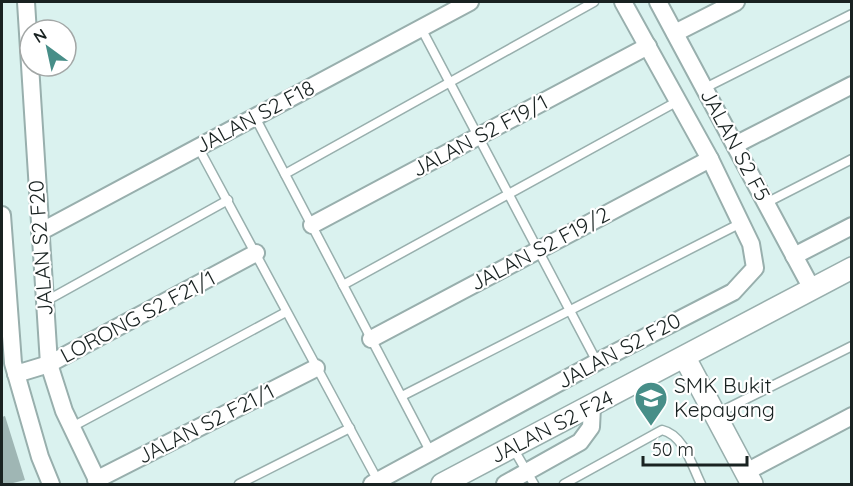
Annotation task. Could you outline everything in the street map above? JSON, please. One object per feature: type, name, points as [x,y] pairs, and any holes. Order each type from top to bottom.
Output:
[{"type":"street","name":"JALAN S2 F20","points":[[26,2],[49,364],[72,427],[97,482]]},
{"type":"street","name":"JALAN S2 F18","points":[[40,232],[470,2]]},
{"type":"street","name":"JALAN S2 F20","points":[[377,483],[430,451],[734,292],[755,268],[751,244],[710,159],[623,2]]},
{"type":"street","name":"JALAN S2 F5","points":[[658,2],[812,289]]},
{"type":"street","points":[[675,33],[736,2]]},
{"type":"street","name":"JALAN S2 F19/1","points":[[312,225],[648,46]]},
{"type":"street","points":[[735,145],[852,85]]},
{"type":"street","name":"JALAN S2 F19/2","points":[[371,339],[710,159]]},
{"type":"street","points":[[2,215],[10,368],[46,483]]},
{"type":"street","points":[[794,256],[852,226]]},
{"type":"street","name":"LORONG S2 F21/1","points":[[10,368],[49,364],[256,253]]},
{"type":"street","name":"JALAN S2 F24","points":[[442,484],[852,268]]},
{"type":"street","points":[[685,358],[749,478],[852,416]]},
{"type":"street","name":"JALAN S2 F21/1","points":[[97,482],[316,368]]},
{"type":"street","points":[[505,484],[531,478],[580,442],[591,427],[592,407]]},
{"type":"lane","points":[[285,174],[594,2]]},
{"type":"lane","points":[[705,88],[852,15]]},
{"type":"lane","points":[[421,28],[597,362]]},
{"type":"lane","points":[[343,285],[678,101]]},
{"type":"lane","points":[[255,117],[430,451]]},
{"type":"lane","points":[[198,147],[350,428],[377,483]]},
{"type":"lane","points":[[766,203],[852,159]]},
{"type":"lane","points":[[46,301],[228,200]]},
{"type":"lane","points":[[402,396],[741,223]]},
{"type":"lane","points":[[72,427],[286,312]]},
{"type":"lane","points":[[716,414],[852,346]]},
{"type":"lane","points":[[239,484],[350,428]]},
{"type":"lane","points":[[564,484],[662,430],[670,432],[678,439],[701,484]]},
{"type":"lane","points":[[513,447],[531,478]]},
{"type":"building","points":[[5,416],[25,480],[9,484],[2,484],[2,417]]},
{"type":"place","name":"SMK Bukit Kepayang","points":[[651,427]]}]
